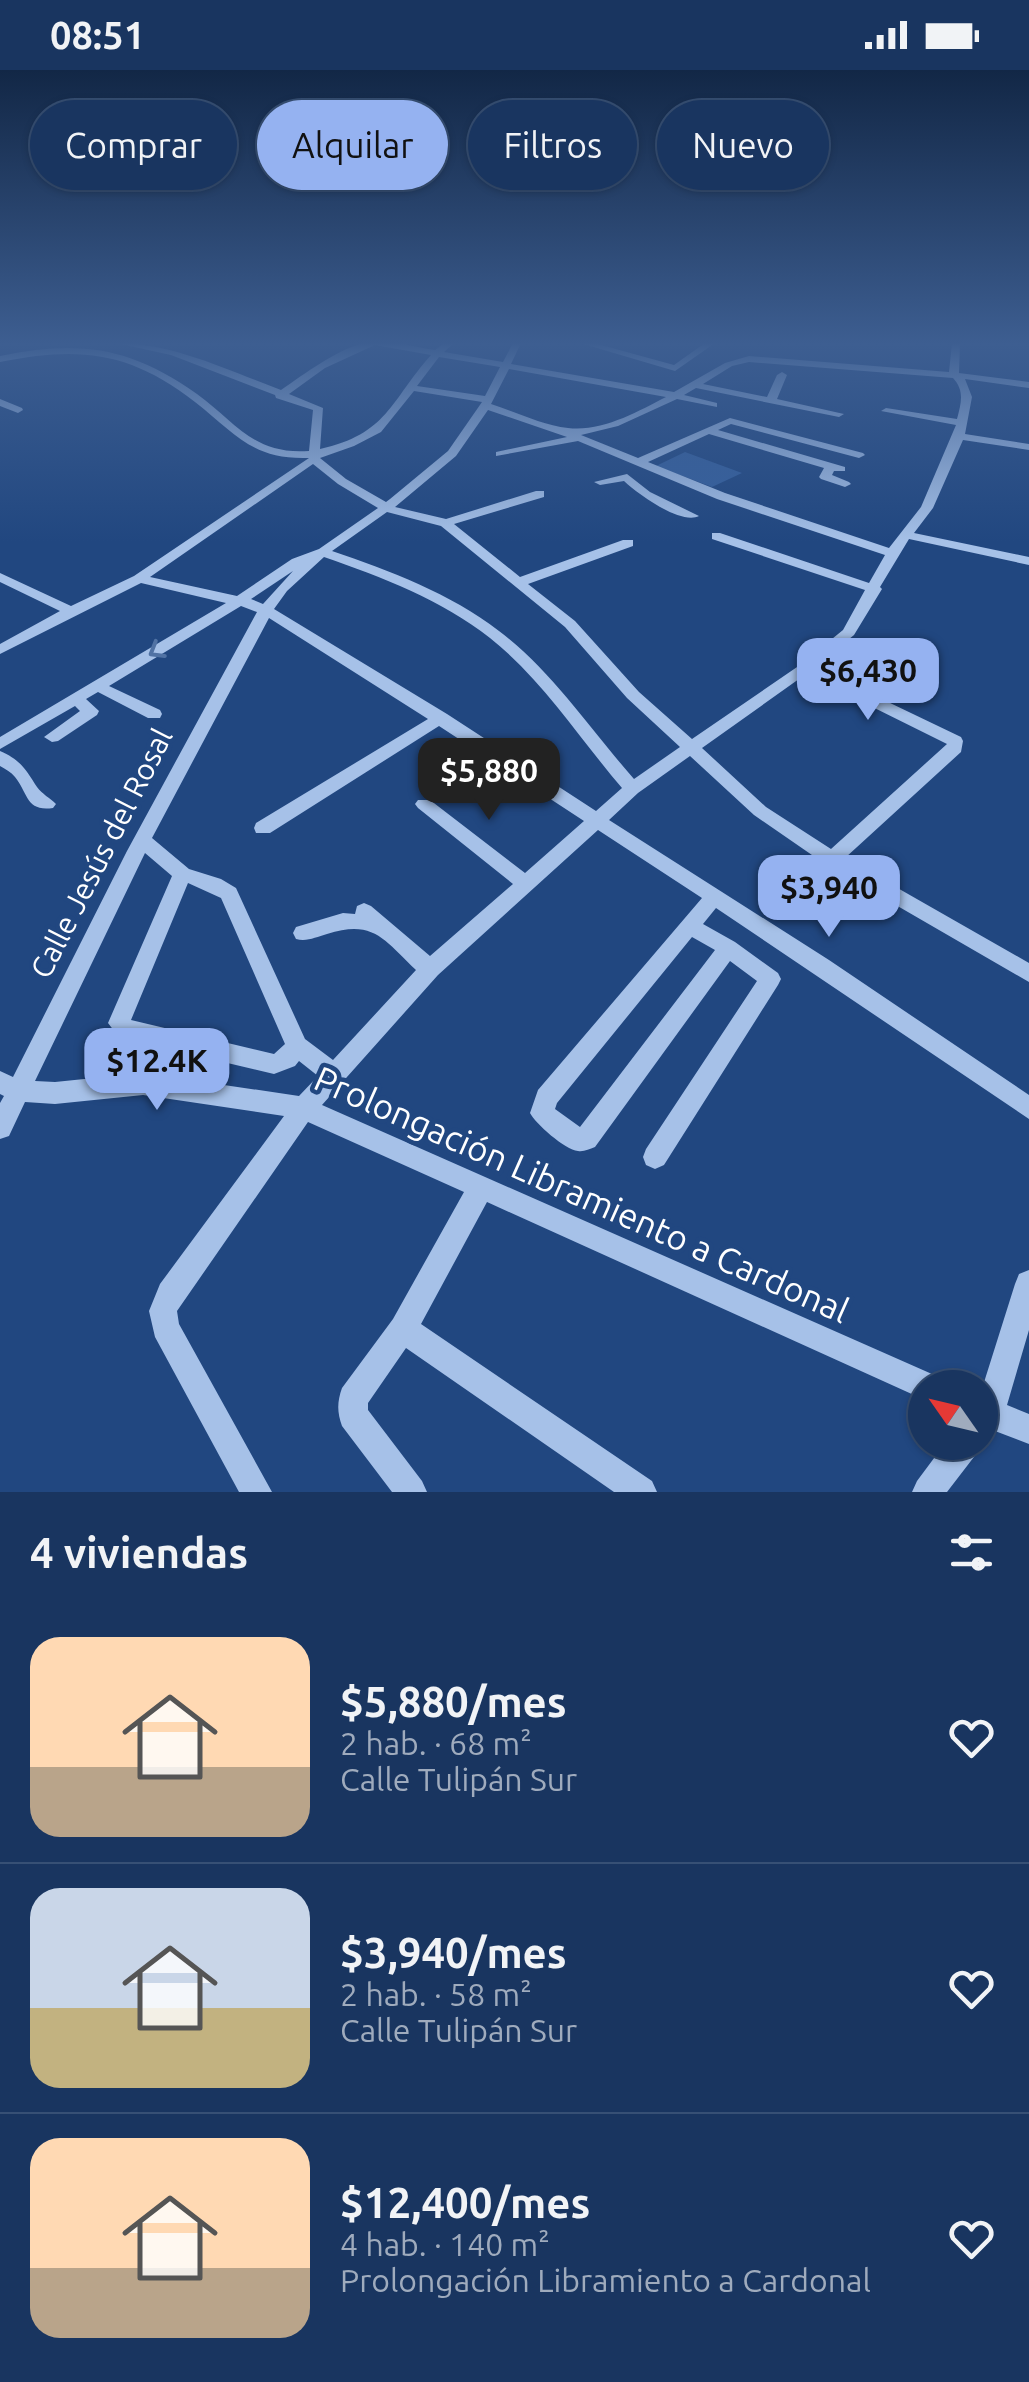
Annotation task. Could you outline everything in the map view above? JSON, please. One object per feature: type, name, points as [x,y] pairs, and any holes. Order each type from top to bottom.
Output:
[{"type":"street","points":[[211,409],[262,450],[315,457],[387,507],[404,513],[424,513],[445,522],[570,624],[633,696],[760,811],[832,859],[1029,973]]},
{"type":"street","points":[[315,457],[318,409]]},
{"type":"street","points":[[0,650],[71,610],[139,579],[315,457],[374,432],[394,409]]},
{"type":"street","points":[[0,744],[240,601],[297,562],[321,552],[387,507],[454,452],[484,409]]},
{"type":"street","points":[[505,409],[721,496],[892,552]]},
{"type":"street","points":[[563,431],[600,430],[644,409]]},
{"type":"street","points":[[816,409],[839,414]]},
{"type":"street","points":[[256,1492],[166,1327],[163,1311],[170,1294],[304,1108],[430,968],[632,789],[805,668],[849,632],[892,552],[927,508],[961,430],[962,409]]},
{"type":"street","points":[[886,411],[1029,447]]},
{"type":"street","points":[[638,462],[730,421],[859,455]]},
{"type":"street","points":[[706,430],[836,467],[825,477],[845,484]]},
{"type":"street","points":[[318,438],[358,441]]},
{"type":"street","points":[[500,454],[577,438]]},
{"type":"street","points":[[600,482],[627,476],[646,495],[688,520],[721,496]]},
{"type":"street","points":[[445,522],[540,494]]},
{"type":"street","points":[[908,534],[1022,559],[1029,540]]},
{"type":"street","points":[[716,536],[875,589]]},
{"type":"street","points":[[520,582],[628,543]]},
{"type":"street","points":[[321,552],[381,571],[423,591],[494,635],[517,655],[632,789]]},
{"type":"street","name":"Calle Jesús del Rosal","points":[[0,1128],[9,1086],[265,611],[289,581],[321,552]]},
{"type":"street","points":[[0,577],[71,610]]},
{"type":"street","points":[[139,579],[240,601],[265,611],[597,820],[1029,1108]]},
{"type":"street","points":[[805,668],[956,741],[955,748],[832,859]]},
{"type":"street","points":[[97,686],[154,714]]},
{"type":"street","points":[[52,738],[91,711],[75,700]]},
{"type":"street","points":[[262,828],[440,718]]},
{"type":"street","points":[[0,757],[22,774],[32,795],[47,804]]},
{"type":"street","points":[[424,804],[524,882]]},
{"type":"street","points":[[142,840],[182,874],[229,893],[297,1046],[334,1074]]},
{"type":"street","points":[[182,874],[119,1023],[126,1029],[274,1064],[288,1059],[297,1046]]},
{"type":"street","points":[[714,898],[546,1098],[542,1113],[578,1140],[586,1138],[728,948]]},
{"type":"street","points":[[303,934],[343,920],[369,917],[430,968]]},
{"type":"street","points":[[655,1157],[770,979],[690,926]]},
{"type":"street","name":"Prolongación Libramiento a Cardonal","points":[[9,1086],[55,1093],[143,1084],[304,1108],[908,1378]]},
{"type":"street","points":[[411,1492],[353,1415],[352,1400],[403,1329],[481,1187]]},
{"type":"street","points":[[998,1373],[1029,1284]]},
{"type":"street","points":[[403,1329],[641,1492]]},
{"type":"street","points":[[998,1420],[1029,1428]]},
{"type":"street","points":[[928,1492],[952,1460]]},
{"type":"shaded area","points":[[685,452],[742,473],[712,487],[656,466]]}]
